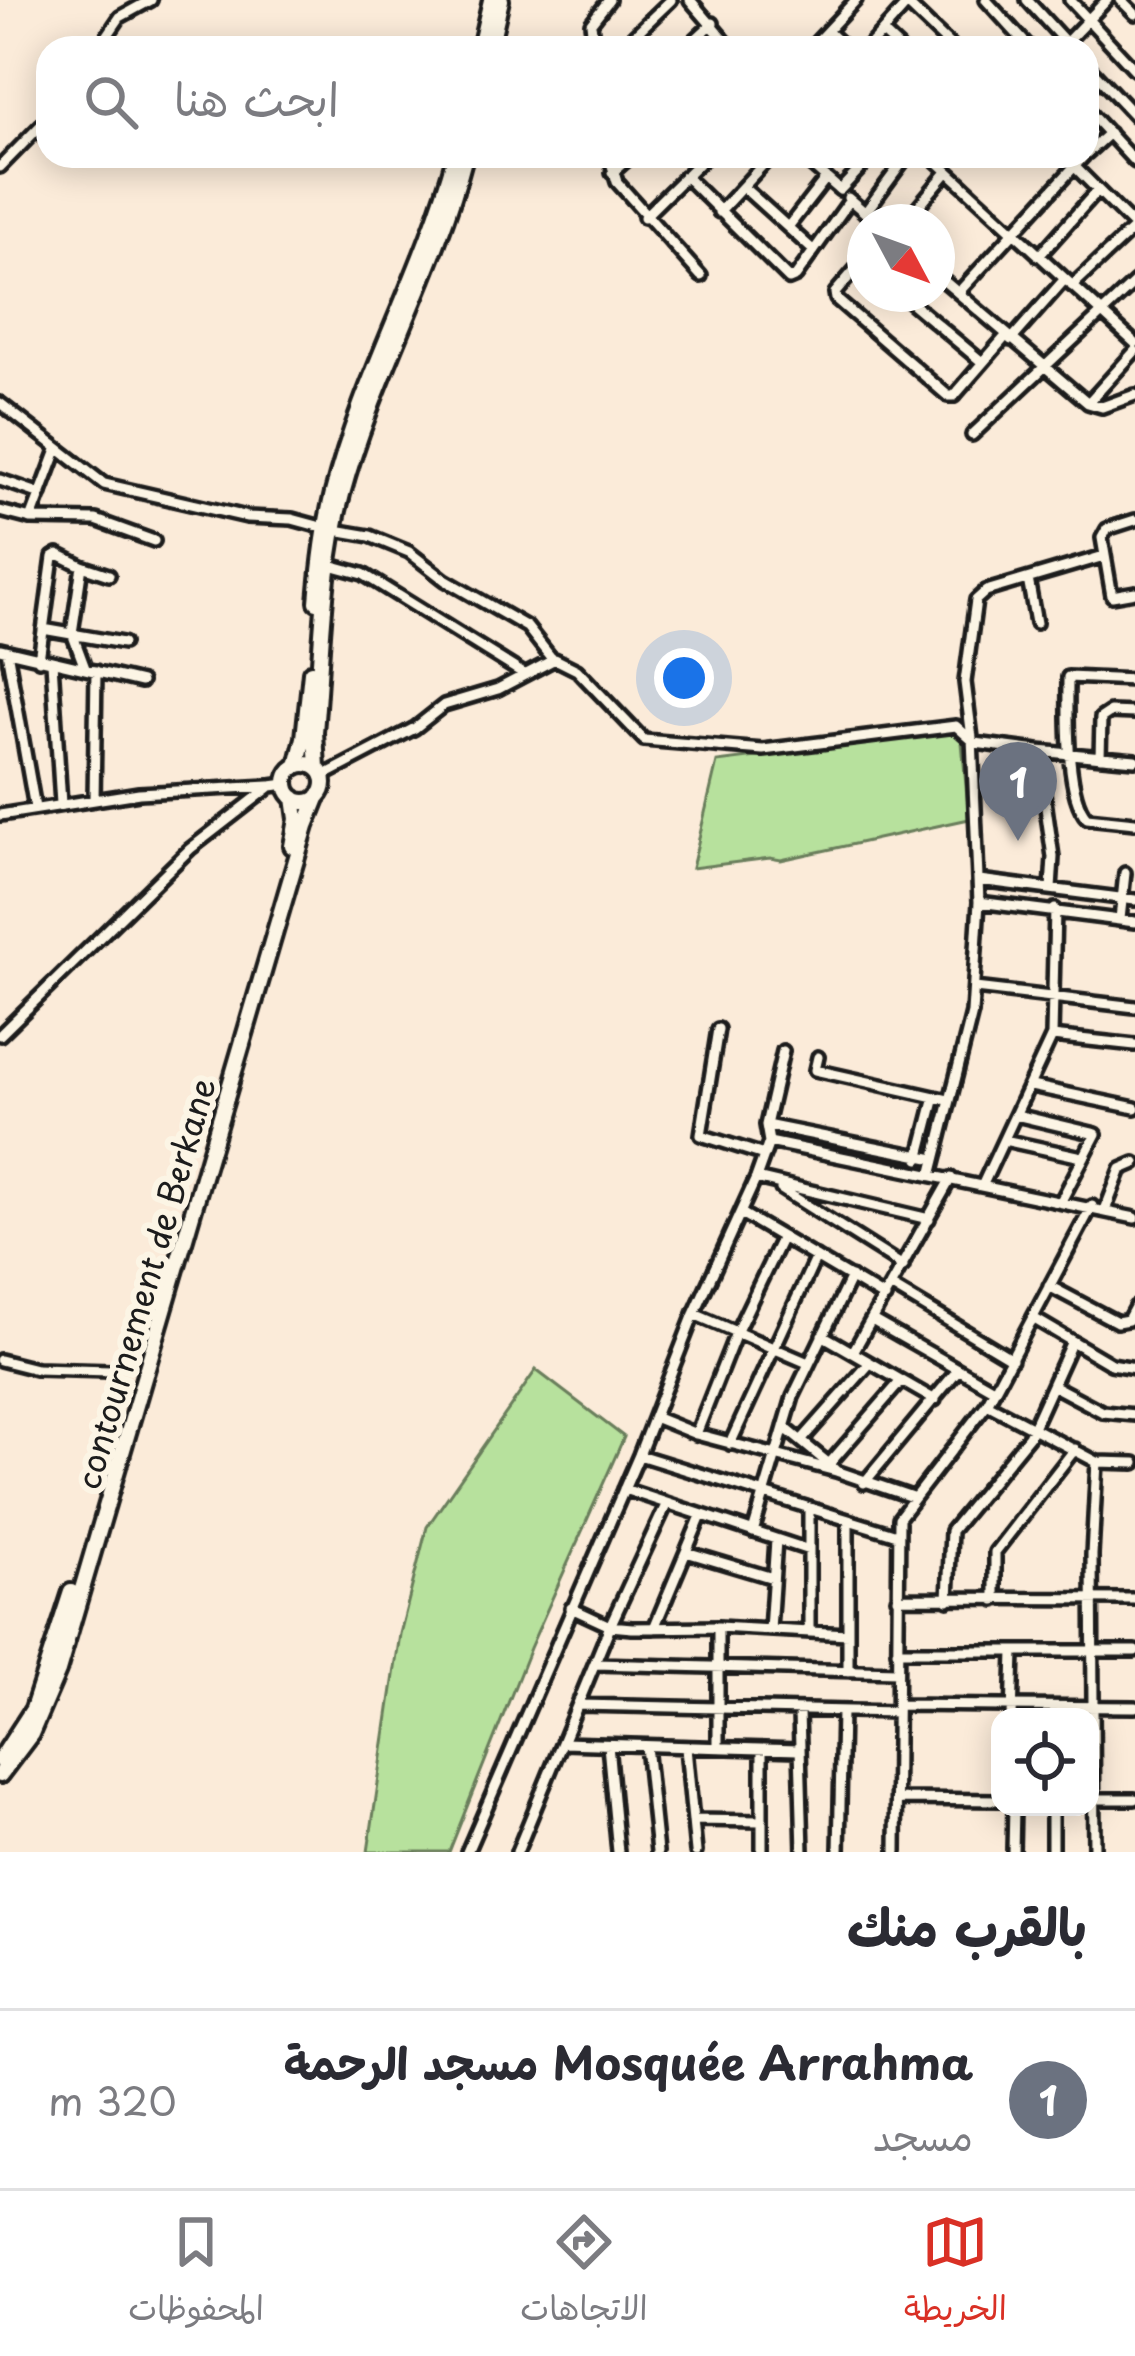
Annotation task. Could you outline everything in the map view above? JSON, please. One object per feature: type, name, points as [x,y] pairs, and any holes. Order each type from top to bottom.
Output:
[{"type":"highway","points":[[483,36],[491,0]]},
{"type":"highway","points":[[493,36],[501,0]]},
{"type":"highway","points":[[284,789],[305,731],[343,460],[451,168]]},
{"type":"highway","points":[[284,789],[309,801],[319,796],[314,741],[330,529],[461,168]]},
{"type":"highway","points":[[296,766],[307,764],[320,772]]},
{"type":"highway","points":[[0,1760],[33,1709],[48,1669],[291,851],[297,819],[284,789]]},
{"type":"highway","name":"contournement de Berkane","points":[[0,1775],[31,1734],[58,1671],[306,826],[319,796]]},
{"type":"street","points":[[108,36],[121,17],[152,0]]},
{"type":"street","points":[[592,36],[591,23],[609,0]]},
{"type":"street","points":[[634,36],[671,0]]},
{"type":"street","points":[[690,0],[722,36]]},
{"type":"street","points":[[823,36],[856,0]]},
{"type":"street","points":[[986,0],[1019,36]]},
{"type":"street","points":[[1027,0],[1058,36]]},
{"type":"street","points":[[1070,0],[1135,70]]},
{"type":"street","points":[[1074,36],[1107,0]]},
{"type":"street","points":[[1121,0],[1135,14]]},
{"type":"street","points":[[878,36],[905,2],[940,36]]},
{"type":"street","points":[[699,36],[713,23]]},
{"type":"street","points":[[827,31],[832,36]]},
{"type":"street","points":[[882,32],[886,36]]},
{"type":"street","points":[[1099,78],[1135,116]]},
{"type":"street","points":[[1099,124],[1133,156]]},
{"type":"street","points":[[0,167],[36,130]]},
{"type":"street","points":[[1099,142],[1108,134]]},
{"type":"street","points":[[611,168],[644,217],[701,277]]},
{"type":"street","points":[[612,173],[618,168]]},
{"type":"street","points":[[644,217],[693,168]]},
{"type":"street","points":[[718,212],[760,168]]},
{"type":"street","points":[[820,168],[855,204]]},
{"type":"street","points":[[840,190],[861,168]]},
{"type":"street","points":[[872,204],[898,168]]},
{"type":"street","points":[[943,168],[1135,347],[1088,404]]},
{"type":"street","points":[[958,293],[1071,168]]},
{"type":"street","points":[[851,312],[948,396],[954,396],[982,362],[1135,227],[1075,168]]},
{"type":"street","points":[[920,204],[947,172]]},
{"type":"street","points":[[685,176],[790,279],[850,200]]},
{"type":"street","points":[[788,227],[826,178]]},
{"type":"street","points":[[742,187],[814,251]]},
{"type":"street","points":[[1039,256],[1098,190]]},
{"type":"street","points":[[847,280],[835,293],[847,309]]},
{"type":"street","points":[[972,435],[1135,282]]},
{"type":"street","points":[[955,290],[1088,404],[1102,407],[1135,395]]},
{"type":"street","points":[[922,312],[982,362]]},
{"type":"street","points":[[0,403],[91,476],[116,489],[196,502],[247,517],[302,520],[370,536],[410,552],[445,580],[526,626],[552,659],[577,670],[644,740],[763,750],[956,726],[985,746],[1135,760]]},
{"type":"street","points":[[31,520],[57,450]]},
{"type":"street","points":[[0,480],[41,494]]},
{"type":"street","points":[[0,511],[31,520],[96,520],[154,541]]},
{"type":"street","points":[[1135,520],[1102,533],[1112,596],[1135,592]]},
{"type":"street","points":[[39,660],[53,557],[58,554],[109,575]]},
{"type":"street","points":[[932,1172],[975,988],[979,880],[964,682],[976,600],[986,591],[1104,556]]},
{"type":"street","points":[[330,565],[362,574],[524,674]]},
{"type":"street","points":[[82,566],[72,633],[91,669],[94,800]]},
{"type":"street","points":[[1028,579],[1036,623]]},
{"type":"street","points":[[43,628],[123,643]]},
{"type":"street","points":[[34,808],[4,650],[141,682]]},
{"type":"street","points":[[320,772],[416,728],[444,705],[498,689],[552,659]]},
{"type":"street","points":[[52,662],[61,804]]},
{"type":"street","points":[[1135,680],[1068,677],[1070,755],[1084,815],[1135,823]]},
{"type":"street","points":[[1100,758],[1101,718],[1110,712],[1135,713]]},
{"type":"street","points":[[1038,751],[1053,857],[1042,908]]},
{"type":"street","points":[[0,814],[94,800],[284,789]]},
{"type":"street","points":[[0,1035],[190,849],[284,789]]},
{"type":"street","points":[[1120,920],[1129,899],[1125,873]]},
{"type":"street","points":[[979,880],[1129,899]]},
{"type":"street","points":[[979,902],[1135,922]]},
{"type":"street","points":[[983,1184],[1052,1036],[1055,909]]},
{"type":"street","points":[[975,988],[1135,1007]]},
{"type":"street","points":[[718,1029],[701,1135],[764,1156]]},
{"type":"street","points":[[1052,1036],[1135,1045]]},
{"type":"street","points":[[467,1852],[756,1178],[770,1142],[766,1125],[783,1051]]},
{"type":"street","points":[[818,1057],[815,1070],[949,1100]]},
{"type":"street","points":[[1031,1086],[1135,1108]]},
{"type":"street","points":[[917,1170],[935,1097]]},
{"type":"street","points":[[1016,1115],[1096,1134],[1061,1201]]},
{"type":"street","points":[[766,1125],[935,1159]]},
{"type":"street","points":[[1004,1140],[1082,1157]]},
{"type":"street","points":[[770,1142],[932,1172],[1135,1218]]},
{"type":"street","points":[[1105,1210],[1121,1169],[1135,1163]]},
{"type":"street","points":[[756,1178],[929,1219]]},
{"type":"street","points":[[853,1352],[951,1178]]},
{"type":"street","points":[[773,1184],[903,1266]]},
{"type":"street","points":[[896,1852],[897,1535],[902,1510],[987,1404],[1092,1206]]},
{"type":"street","points":[[741,1214],[885,1298]]},
{"type":"street","points":[[696,1434],[736,1333],[782,1237]]},
{"type":"street","points":[[730,1444],[816,1257]]},
{"type":"street","points":[[753,1532],[774,1455],[808,1363],[850,1277]]},
{"type":"street","points":[[1049,1286],[1117,1322],[1128,1320],[1135,1307]]},
{"type":"street","points":[[892,1287],[1012,1359]]},
{"type":"street","points":[[694,1314],[808,1363]]},
{"type":"street","points":[[1033,1318],[1111,1364],[1135,1368]]},
{"type":"street","points":[[872,1320],[995,1390]]},
{"type":"street","points":[[822,1335],[935,1400]]},
{"type":"street","points":[[948,1600],[948,1537],[1034,1428],[1072,1341]]},
{"type":"street","points":[[0,1360],[36,1369],[111,1371]]},
{"type":"street","points":[[801,1441],[870,1363]]},
{"type":"street","points":[[864,1483],[957,1371]]},
{"type":"street","points":[[832,1468],[901,1381]]},
{"type":"street","points":[[1054,1386],[1103,1412],[1135,1415]]},
{"type":"street","points":[[987,1404],[1097,1462],[1135,1463]]},
{"type":"street","points":[[654,1417],[730,1444],[832,1468],[912,1497]]},
{"type":"street","points":[[784,1427],[832,1468]]},
{"type":"street","points":[[995,1600],[995,1552],[1075,1449]]},
{"type":"street","points":[[639,1455],[897,1535]]},
{"type":"street","points":[[1094,1706],[1092,1506],[1097,1462]]},
{"type":"street","points":[[624,1489],[808,1550]]},
{"type":"street","points":[[517,1852],[610,1626],[666,1505]]},
{"type":"street","points":[[808,1632],[809,1510]]},
{"type":"street","points":[[654,1628],[701,1516]]},
{"type":"street","points":[[848,1522],[848,1671]]},
{"type":"street","points":[[770,1630],[776,1540]]},
{"type":"street","points":[[686,1552],[773,1578]]},
{"type":"street","points":[[898,1598],[1135,1599]]},
{"type":"street","points":[[571,1608],[610,1626],[848,1634]]},
{"type":"street","points":[[718,1628],[718,1747]]},
{"type":"street","points":[[897,1651],[1135,1651]]},
{"type":"street","points":[[1012,1708],[1014,1652]]},
{"type":"street","points":[[595,1664],[897,1672]]},
{"type":"street","points":[[579,1705],[799,1712],[991,1710]]},
{"type":"street","points":[[1061,1708],[1135,1707]]},
{"type":"street","points":[[799,1712],[803,1852]]},
{"type":"street","points":[[839,1852],[842,1712]]},
{"type":"street","points":[[562,1743],[798,1750]]},
{"type":"street","points":[[608,1745],[618,1852]]},
{"type":"street","points":[[646,1746],[657,1852]]},
{"type":"street","points":[[686,1748],[696,1852]]},
{"type":"street","points":[[762,1750],[762,1852]]},
{"type":"street","points":[[1099,1798],[1135,1799]]},
{"type":"street","points":[[897,1799],[991,1800]]},
{"type":"street","points":[[1013,1852],[1014,1816]]},
{"type":"street","points":[[1052,1816],[1052,1852]]},
{"type":"street","points":[[1093,1816],[1094,1852]]},
{"type":"street","points":[[694,1820],[760,1821]]},
{"type":"green space","points":[[961,731],[969,819],[781,860],[692,868],[717,762]]},
{"type":"green space","points":[[536,1370],[624,1437],[530,1648],[449,1852],[368,1852],[400,1634],[427,1527]]},
{"type":"place","name":"Mosquée Arrahma مسجد الرحمة","points":[[1018,841]]}]
